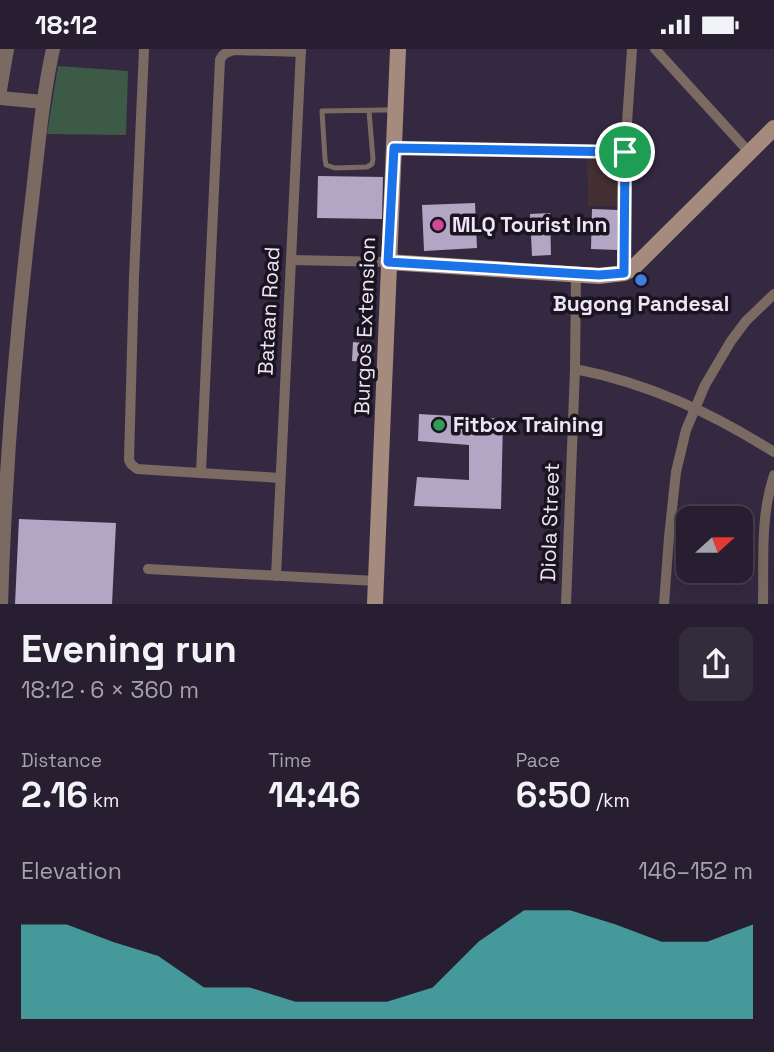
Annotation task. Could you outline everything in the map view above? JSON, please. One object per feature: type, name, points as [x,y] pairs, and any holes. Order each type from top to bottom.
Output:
[{"type":"main road","name":"Burgos Extension","points":[[375,604],[398,49]]},
{"type":"main road","points":[[388,262],[599,275],[624,273],[774,128]]},
{"type":"street","points":[[0,90],[8,49]]},
{"type":"street","points":[[1,604],[1,544],[20,302],[43,102],[53,49]]},
{"type":"street","points":[[144,49],[128,456],[137,469],[280,478]]},
{"type":"street","points":[[624,273],[625,152],[632,49]]},
{"type":"street","points":[[654,49],[749,152]]},
{"type":"street","points":[[201,472],[220,60],[226,52],[234,50],[301,51]]},
{"type":"street","name":"Bataan Road","points":[[276,576],[301,51]]},
{"type":"street","points":[[0,98],[43,102]]},
{"type":"street","points":[[394,148],[625,152]]},
{"type":"street","points":[[291,260],[388,262]]},
{"type":"street","name":"Diola Street","points":[[566,604],[576,273]]},
{"type":"street","points":[[664,604],[676,472],[694,407],[715,365],[731,341],[746,321],[774,294]]},
{"type":"street","points":[[575,369],[631,383],[694,407],[741,431],[774,453]]},
{"type":"street","points":[[764,604],[769,576],[764,521],[767,495],[774,475]]},
{"type":"street","points":[[148,569],[376,581]]},
{"type":"lane","points":[[369,111],[372,164],[367,167],[335,168],[326,165],[322,111],[369,111],[396,111]]},
{"type":"shaded area","points":[[587,157],[620,157],[621,206],[588,206]]},
{"type":"green space","points":[[58,66],[128,71],[126,135],[47,134]]},
{"type":"building","points":[[318,176],[383,177],[382,219],[317,218]]},
{"type":"building","points":[[475,203],[477,248],[424,251],[422,205]]},
{"type":"building","points":[[592,209],[618,210],[617,250],[591,249]]},
{"type":"building","points":[[550,213],[551,255],[532,256],[530,214]]},
{"type":"building","points":[[353,342],[372,344],[371,362],[352,361]]},
{"type":"building","points":[[419,414],[503,419],[501,509],[414,506],[417,477],[469,480],[469,445],[418,441]]},
{"type":"building","points":[[19,519],[116,523],[112,604],[15,604]]},
{"type":"place","name":"MLQ Tourist Inn","points":[[438,225]]},
{"type":"place","name":"Bugong Pandesal","points":[[641,280]]},
{"type":"place","name":"Fitbox Training","points":[[439,425]]},
{"type":"route","points":[[394,148],[625,152],[624,273],[599,275],[388,262],[394,148]]}]
